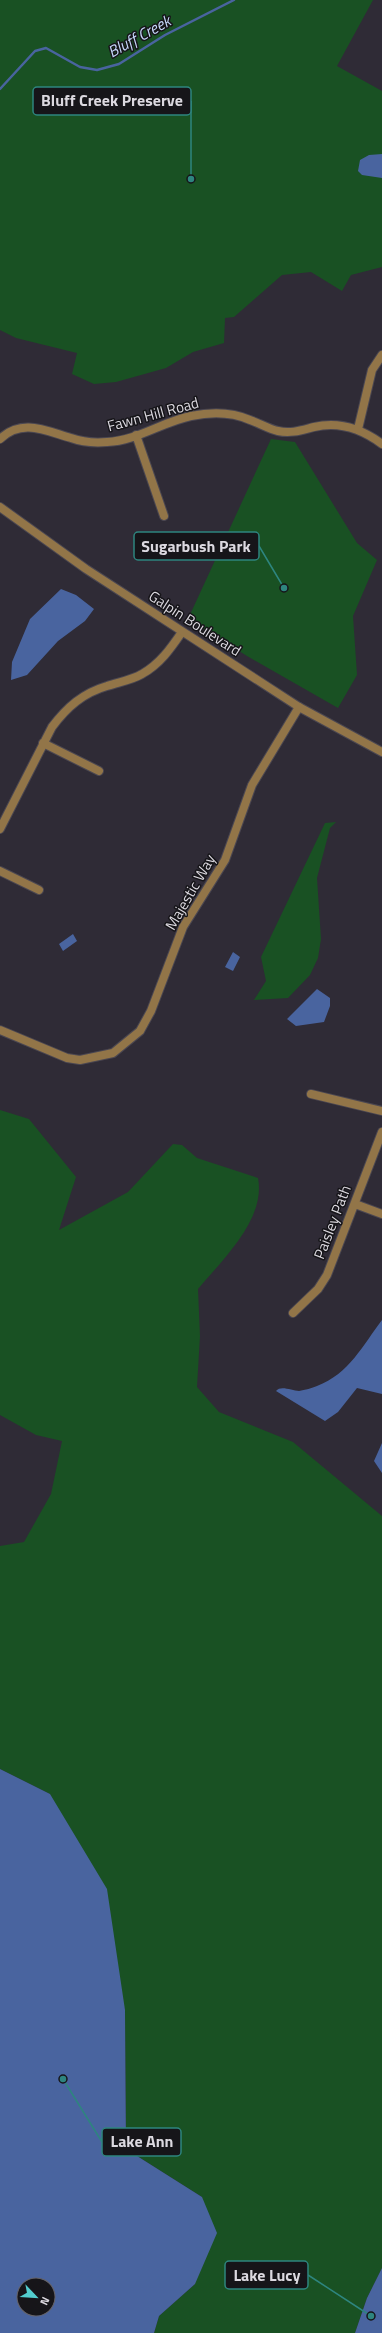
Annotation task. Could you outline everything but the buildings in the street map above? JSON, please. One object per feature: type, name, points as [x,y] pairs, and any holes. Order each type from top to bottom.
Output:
[{"type":"street","points":[[358,429],[372,370],[382,354]]},
{"type":"street","name":"Fawn Hill Road","points":[[0,439],[12,431],[31,427],[40,428],[71,438],[94,442],[108,442],[136,436],[190,416],[216,413],[248,419],[278,431],[299,432],[328,425],[358,429],[382,444]]},
{"type":"street","points":[[136,436],[164,516]]},
{"type":"street","name":"Galpin Boulevard","points":[[0,507],[86,569],[182,632],[299,707],[382,752]]},
{"type":"street","points":[[0,828],[52,727],[74,701],[90,692],[142,674],[167,654],[182,632]]},
{"type":"street","name":"Majestic Way","points":[[0,1030],[67,1058],[80,1060],[113,1054],[140,1031],[152,1011],[183,927],[225,860],[252,785],[299,707]]},
{"type":"street","points":[[43,743],[99,771]]},
{"type":"street","points":[[0,871],[39,890]]},
{"type":"street","points":[[311,1094],[382,1111]]},
{"type":"street","name":"Paisley Path","points":[[293,1312],[318,1289],[324,1279],[355,1204],[382,1132]]},
{"type":"street","points":[[355,1204],[382,1214]]},
{"type":"green space","points":[[0,0],[373,0],[337,66],[382,91],[382,267],[351,275],[342,291],[311,272],[282,275],[234,317],[225,318],[224,343],[193,352],[166,368],[116,382],[94,384],[72,374],[77,353],[16,338],[0,330]]},
{"type":"green space","points":[[271,439],[295,442],[357,543],[377,560],[353,616],[357,675],[338,708],[247,656],[188,619]]},
{"type":"green space","points":[[336,822],[330,828],[317,878],[321,939],[318,958],[310,975],[288,998],[254,1000],[266,981],[261,957],[325,823]]},
{"type":"green space","points":[[0,1110],[29,1119],[76,1177],[59,1230],[128,1192],[173,1144],[182,1145],[197,1158],[258,1178],[259,1193],[256,1208],[249,1223],[230,1252],[198,1289],[200,1336],[197,1387],[219,1412],[293,1442],[382,1516],[382,2268],[367,2298],[355,2333],[154,2333],[159,2316],[195,2284],[202,2197],[126,2149],[125,2010],[50,1794],[0,1769],[0,1546],[24,1542],[51,1494],[62,1441],[36,1435],[0,1415]]},
{"type":"water","points":[[382,154],[382,178],[362,175],[358,171],[360,160],[369,155]]},
{"type":"water","points":[[61,589],[76,595],[94,609],[85,621],[58,641],[27,675],[11,680],[12,662],[30,619]]},
{"type":"water","points":[[73,934],[77,941],[63,951],[59,944]]},
{"type":"water","points":[[233,952],[240,957],[233,971],[225,967]]},
{"type":"water","points":[[317,989],[330,998],[330,1006],[324,1022],[296,1026],[287,1019]]},
{"type":"water","points":[[382,1320],[382,1394],[357,1388],[338,1412],[325,1421],[276,1391],[284,1388],[301,1391],[328,1381],[347,1366],[362,1349]]},
{"type":"water","points":[[382,1443],[382,1473],[374,1461]]},
{"type":"water","points":[[0,1769],[50,1794],[107,1889],[125,2010],[126,2149],[202,2197],[217,2233],[195,2284],[159,2316],[154,2333],[0,2333]]},
{"type":"water","points":[[382,2268],[382,2333],[355,2333],[367,2298]]},
{"type":"waterway","name":"Bluff Creek","points":[[0,89],[35,51],[46,48],[80,67],[97,70],[119,64],[165,35],[234,0]]},
{"type":"place","name":"Bluff Creek Preserve","points":[[191,179]]},
{"type":"place","name":"Sugarbush Park","points":[[284,588]]},
{"type":"place","name":"Lake Ann","points":[[63,2079]]},
{"type":"place","name":"Lake Lucy","points":[[371,2316]]}]
